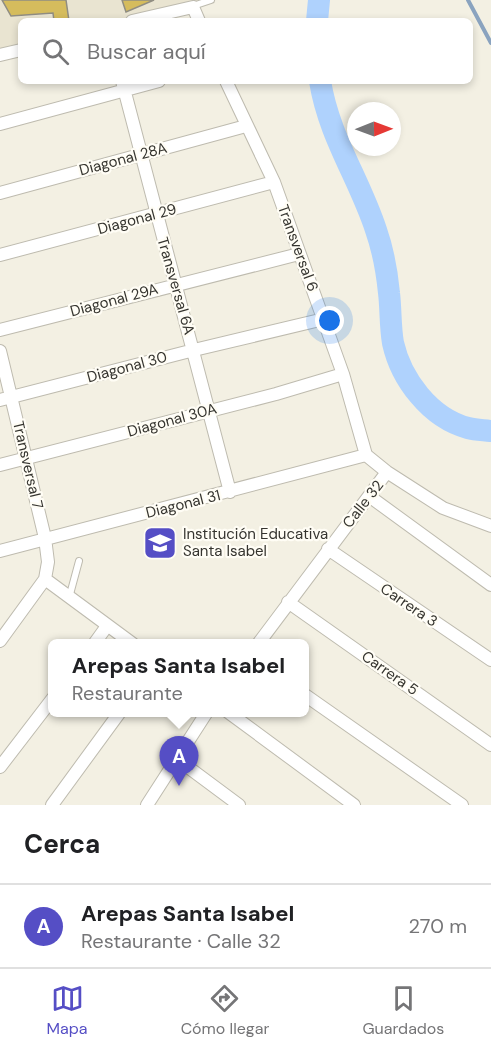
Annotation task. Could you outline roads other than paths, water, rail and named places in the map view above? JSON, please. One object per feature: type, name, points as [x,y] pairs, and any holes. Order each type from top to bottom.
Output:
[{"type":"street","points":[[145,18],[193,7],[198,18]]},
{"type":"street","points":[[0,55],[18,51]]},
{"type":"street","name":"Transversal 6","points":[[227,84],[274,182],[343,374],[366,455]]},
{"type":"street","points":[[0,124],[123,86]]},
{"type":"street","name":"Transversal 6A","points":[[123,86],[230,492]]},
{"type":"street","name":"Diagonal 28A","points":[[0,193],[246,126]]},
{"type":"street","name":"Diagonal 29","points":[[0,255],[274,182]]},
{"type":"street","name":"Diagonal 29A","points":[[0,330],[299,254]]},
{"type":"street","name":"Diagonal 30","points":[[6,399],[324,319]]},
{"type":"street","name":"Transversal 7","points":[[0,351],[6,399],[27,458],[45,538],[48,562],[45,579]]},
{"type":"street","name":"Diagonal 30A","points":[[0,465],[276,394],[343,374]]},
{"type":"street","name":"Calle 32","points":[[262,639],[387,472],[366,455]]},
{"type":"street","name":"Diagonal 31","points":[[0,551],[366,455]]},
{"type":"street","points":[[387,472],[443,508],[491,526]]},
{"type":"street","points":[[369,496],[491,585]]},
{"type":"street","name":"Carrera 3","points":[[328,549],[491,660]]},
{"type":"street","points":[[0,641],[45,579],[126,639]]},
{"type":"street","name":"Carrera 5","points":[[288,602],[491,745]]},
{"type":"street","points":[[98,639],[107,626]]},
{"type":"street","points":[[309,698],[462,805]]},
{"type":"street","points":[[0,767],[48,705]]},
{"type":"street","points":[[52,805],[116,717]]},
{"type":"street","points":[[147,805],[204,717]]},
{"type":"street","points":[[235,717],[354,805]]},
{"type":"street","points":[[177,759],[238,805]]},
{"type":"lane","points":[[193,7],[212,0]]},
{"type":"lane","points":[[69,598],[80,561]]},
{"type":"waterway","points":[[317,18],[319,0]]},
{"type":"waterway","points":[[468,0],[491,43]]},
{"type":"waterway","points":[[321,84],[330,121],[369,211],[381,245],[390,299],[393,343],[403,370],[419,395],[441,416],[468,428],[491,431]]},
{"type":"place","name":"Institución Educativa Santa Isabel","points":[[160,543]]},
{"type":"place","name":"Arepas Santa Isabel","points":[[179,786]]}]
